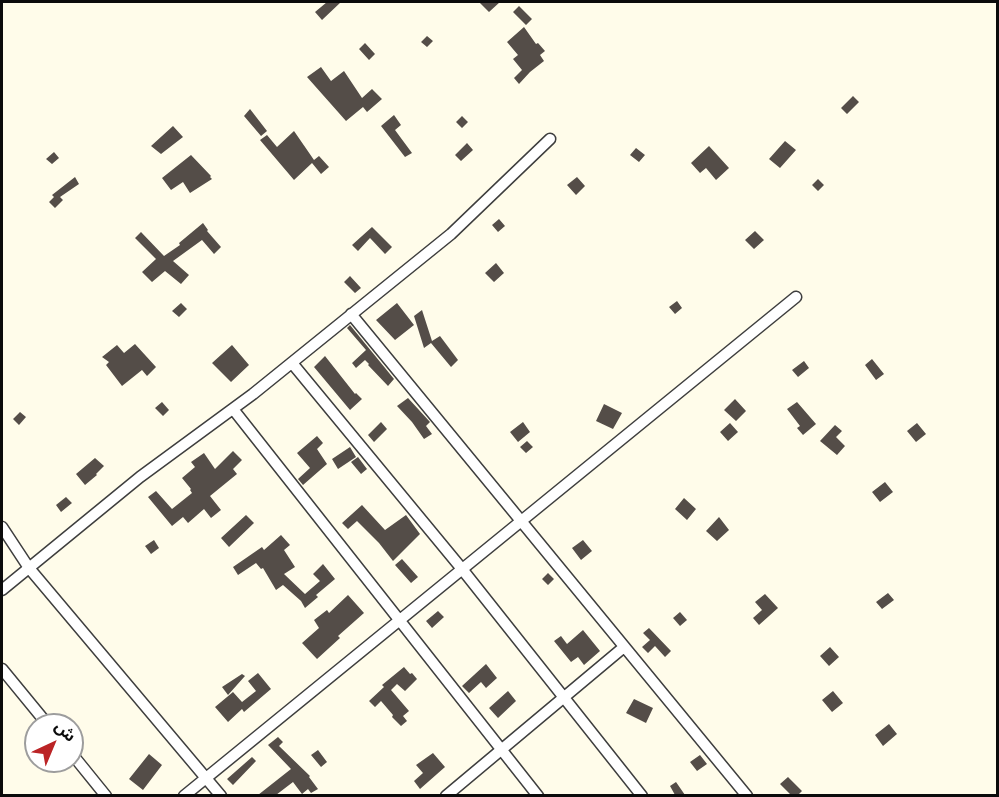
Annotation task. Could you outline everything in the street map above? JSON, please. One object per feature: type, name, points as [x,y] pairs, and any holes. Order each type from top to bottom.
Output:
[{"type":"street","points":[[2,590],[140,477],[292,363],[451,234],[550,139]]},
{"type":"street","points":[[184,795],[796,297]]},
{"type":"street","points":[[351,315],[747,795]]},
{"type":"street","points":[[292,363],[462,569],[642,795]]},
{"type":"street","points":[[233,409],[538,795]]},
{"type":"street","points":[[2,527],[29,568],[220,795]]},
{"type":"street","points":[[446,795],[624,647]]},
{"type":"street","points":[[2,669],[38,713]]},
{"type":"street","points":[[84,768],[106,795]]},
{"type":"building","points":[[327,2],[341,2],[322,20],[315,12]]},
{"type":"building","points":[[479,2],[500,2],[489,12]]},
{"type":"building","points":[[519,6],[532,19],[526,25],[513,12]]},
{"type":"building","points":[[524,27],[536,44],[538,43],[545,51],[540,55],[544,61],[519,84],[514,78],[522,70],[513,59],[518,55],[507,42]]},
{"type":"building","points":[[427,36],[433,41],[427,47],[421,42]]},
{"type":"building","points":[[365,43],[375,54],[369,60],[359,49]]},
{"type":"building","points":[[321,67],[331,81],[344,71],[362,98],[372,89],[382,99],[367,112],[363,107],[346,121],[307,77]]},
{"type":"building","points":[[853,96],[859,102],[847,114],[841,108]]},
{"type":"building","points":[[250,109],[267,131],[261,136],[244,116]]},
{"type":"building","points":[[394,115],[401,125],[395,130],[412,153],[405,157],[381,126]]},
{"type":"building","points":[[462,116],[468,122],[462,128],[456,122]]},
{"type":"building","points":[[173,126],[183,137],[161,154],[151,146]]},
{"type":"building","points":[[294,131],[314,160],[319,156],[329,167],[321,174],[312,163],[294,180],[260,140],[267,135],[277,147]]},
{"type":"building","points":[[785,141],[796,150],[780,168],[769,159]]},
{"type":"building","points":[[467,143],[473,150],[461,161],[455,155]]},
{"type":"building","points":[[709,146],[729,168],[716,180],[706,168],[700,173],[691,163]]},
{"type":"building","points":[[636,148],[645,155],[639,162],[630,155]]},
{"type":"building","points":[[54,152],[59,158],[52,164],[46,159]]},
{"type":"building","points":[[191,155],[212,179],[190,193],[183,182],[171,190],[162,178]]},
{"type":"building","points":[[75,177],[79,184],[60,197],[63,200],[55,208],[49,202],[54,197],[52,195]]},
{"type":"building","points":[[577,177],[585,186],[576,195],[567,185]]},
{"type":"building","points":[[818,179],[824,185],[818,191],[812,185]]},
{"type":"building","points":[[499,219],[505,226],[498,232],[492,225]]},
{"type":"building","points":[[203,223],[221,247],[214,254],[202,240],[173,261],[189,275],[181,284],[165,271],[152,282],[142,272],[156,259],[135,238],[141,232],[164,256],[180,245],[179,243]]},
{"type":"building","points":[[372,227],[392,247],[385,254],[370,238],[358,251],[352,245]]},
{"type":"building","points":[[755,231],[764,240],[754,249],[745,240]]},
{"type":"building","points":[[496,263],[504,273],[494,282],[485,273]]},
{"type":"building","points":[[350,276],[361,288],[355,293],[344,282]]},
{"type":"building","points":[[677,301],[682,308],[675,314],[669,307]]},
{"type":"building","points":[[181,303],[187,309],[179,317],[172,311]]},
{"type":"building","points":[[397,303],[414,325],[395,340],[376,320]]},
{"type":"building","points":[[422,310],[432,341],[440,336],[458,360],[451,367],[431,343],[424,348],[414,316]]},
{"type":"building","points":[[350,325],[394,379],[388,386],[365,360],[356,368],[352,363],[366,350],[347,328]]},
{"type":"building","points":[[135,344],[156,367],[147,376],[142,370],[122,386],[106,365],[109,362],[102,357],[117,345],[124,353]]},
{"type":"building","points":[[232,345],[249,365],[231,382],[212,363]]},
{"type":"building","points":[[325,356],[355,394],[362,399],[350,410],[314,367]]},
{"type":"building","points":[[872,359],[884,374],[876,380],[865,365]]},
{"type":"building","points":[[804,361],[809,368],[798,377],[792,370]]},
{"type":"building","points":[[408,398],[430,422],[426,426],[432,434],[424,439],[397,406]]},
{"type":"building","points":[[735,399],[746,411],[736,421],[724,410]]},
{"type":"building","points":[[162,402],[169,410],[163,416],[155,408]]},
{"type":"building","points":[[797,402],[816,424],[803,435],[797,428],[800,426],[787,409]]},
{"type":"building","points":[[604,404],[622,413],[613,429],[596,421]]},
{"type":"building","points":[[20,412],[26,417],[19,425],[13,419]]},
{"type":"building","points":[[381,422],[387,429],[374,442],[368,435]]},
{"type":"building","points":[[523,422],[530,432],[518,442],[510,432]]},
{"type":"building","points":[[730,423],[738,432],[728,441],[720,432]]},
{"type":"building","points":[[917,423],[926,434],[916,442],[907,431]]},
{"type":"building","points":[[835,425],[842,431],[836,437],[845,446],[837,455],[820,441]]},
{"type":"building","points":[[317,436],[323,443],[317,449],[327,464],[303,485],[298,479],[310,468],[297,453]]},
{"type":"building","points":[[527,441],[533,447],[526,453],[520,447]]},
{"type":"building","points":[[350,447],[356,457],[338,469],[332,459]]},
{"type":"building","points":[[233,451],[242,460],[233,469],[237,474],[210,496],[221,510],[211,518],[204,509],[188,523],[183,517],[172,526],[148,497],[156,491],[172,509],[192,493],[182,478],[195,467],[191,462],[204,453],[215,469]]},
{"type":"building","points":[[358,457],[367,469],[361,474],[351,462]]},
{"type":"building","points":[[95,458],[104,466],[85,485],[76,474]]},
{"type":"building","points":[[885,482],[893,492],[880,502],[872,492]]},
{"type":"building","points":[[66,497],[72,503],[61,512],[56,505]]},
{"type":"building","points":[[684,498],[696,509],[687,520],[675,509]]},
{"type":"building","points":[[362,505],[385,530],[406,515],[420,534],[393,561],[357,521],[348,529],[342,523]]},
{"type":"building","points":[[246,515],[254,523],[229,547],[221,538]]},
{"type":"building","points":[[719,517],[729,530],[717,541],[706,531]]},
{"type":"building","points":[[281,535],[290,545],[284,550],[295,567],[284,574],[305,594],[320,581],[313,574],[323,564],[335,579],[305,608],[301,601],[283,585],[276,590],[263,568],[261,569],[256,563],[238,575],[233,567],[262,547],[264,550]]},
{"type":"building","points":[[154,540],[159,548],[151,554],[145,546]]},
{"type":"building","points":[[583,540],[592,551],[581,560],[572,548]]},
{"type":"building","points":[[402,559],[418,577],[411,583],[395,565]]},
{"type":"building","points":[[548,573],[554,579],[548,585],[542,579]]},
{"type":"building","points":[[888,593],[894,600],[882,609],[876,602]]},
{"type":"building","points":[[765,594],[778,608],[759,625],[753,618],[762,610],[755,602]]},
{"type":"building","points":[[348,595],[364,613],[317,659],[302,643],[319,628],[314,620],[327,610],[329,613]]},
{"type":"building","points":[[438,611],[444,617],[432,628],[426,621]]},
{"type":"building","points":[[680,612],[687,620],[680,626],[673,618]]},
{"type":"building","points":[[649,628],[671,651],[665,657],[655,646],[648,653],[642,647],[650,640],[643,633]]},
{"type":"building","points":[[583,630],[600,651],[584,665],[578,657],[571,662],[554,641],[561,636],[567,644]]},
{"type":"building","points":[[830,647],[839,657],[829,666],[820,656]]},
{"type":"building","points":[[486,664],[497,678],[486,688],[481,682],[469,693],[462,686]]},
{"type":"building","points":[[404,667],[417,679],[405,691],[397,684],[391,690],[409,711],[403,716],[407,721],[401,726],[381,701],[375,707],[369,701],[384,687],[382,685]]},
{"type":"building","points":[[258,673],[271,689],[244,712],[242,709],[228,722],[215,707],[233,692],[242,702],[256,691],[248,681]]},
{"type":"building","points":[[242,674],[245,676],[228,695],[222,687]]},
{"type":"building","points":[[508,691],[516,701],[498,718],[489,708]]},
{"type":"building","points":[[833,691],[843,703],[832,712],[822,700]]},
{"type":"building","points":[[634,699],[653,708],[646,723],[626,713]]},
{"type":"building","points":[[889,724],[897,734],[883,746],[875,735]]},
{"type":"building","points":[[278,737],[283,742],[279,746],[310,776],[318,789],[311,793],[308,789],[302,794],[293,782],[276,795],[258,795],[291,769],[268,745]]},
{"type":"building","points":[[318,750],[327,762],[321,767],[311,755]]},
{"type":"building","points":[[433,753],[445,767],[420,789],[414,781],[423,773],[416,765]]},
{"type":"building","points":[[149,754],[162,765],[143,790],[129,779]]},
{"type":"building","points":[[700,755],[707,764],[697,771],[690,762]]},
{"type":"building","points":[[252,757],[256,761],[233,785],[227,779]]},
{"type":"building","points":[[788,777],[802,791],[798,795],[791,795],[780,784]]},
{"type":"building","points":[[676,782],[685,795],[675,795],[670,786]]}]
